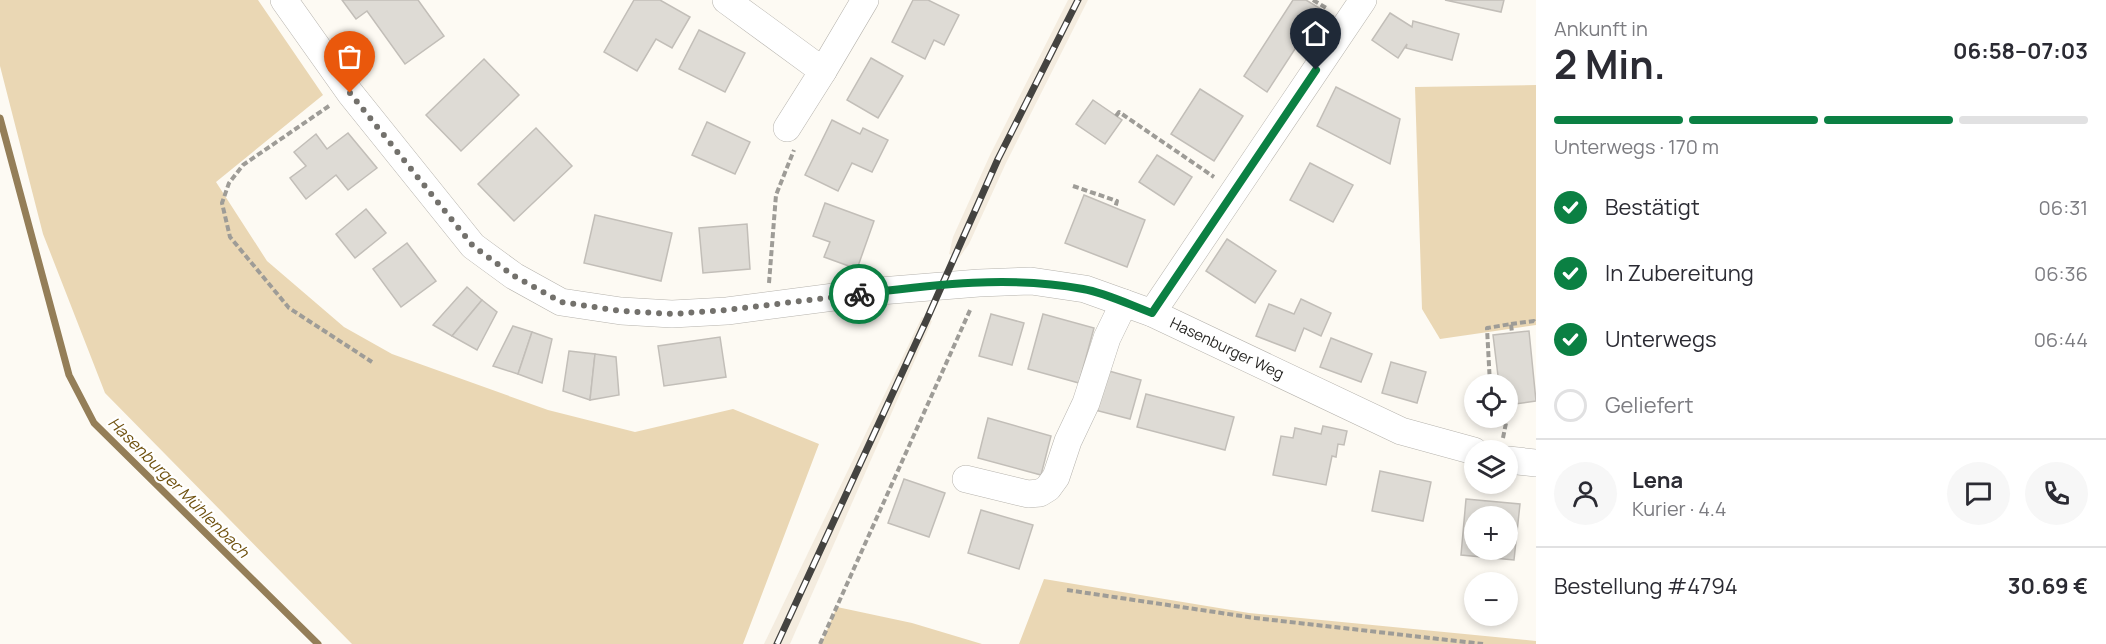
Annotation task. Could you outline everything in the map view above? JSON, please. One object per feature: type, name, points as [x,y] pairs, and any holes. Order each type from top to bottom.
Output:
[{"type":"street","name":"Hasenburger Weg","points":[[284,0],[350,93],[473,246],[514,276],[561,302],[621,311],[672,314],[727,310],[880,291],[979,283],[1031,281],[1086,289],[1152,313],[1401,431],[1464,448]]},
{"type":"street","points":[[726,0],[823,71]]},
{"type":"street","points":[[787,128],[865,0]]},
{"type":"street","points":[[1152,313],[1235,191],[1327,75],[1363,0]]},
{"type":"street","points":[[966,479],[1028,494],[1040,493],[1048,488],[1056,477],[1068,441],[1086,403],[1107,338],[1124,303]]},
{"type":"street","points":[[1518,455],[1536,463]]},
{"type":"path","points":[[350,93],[243,165],[229,183],[222,203],[230,237],[289,308],[372,362]]},
{"type":"path","points":[[1116,116],[1119,112],[1235,191]]},
{"type":"path","points":[[771,304],[768,281],[776,195],[801,133],[787,128]]},
{"type":"path","points":[[1073,186],[1117,201],[1115,208]]},
{"type":"path","points":[[820,644],[972,305],[979,283]]},
{"type":"path","points":[[1489,374],[1487,328],[1534,321],[1536,323]]},
{"type":"path","points":[[1511,324],[1512,333]]},
{"type":"path","points":[[1067,590],[1255,618],[1483,644]]},
{"type":"shaded area","points":[[0,0],[258,0],[323,95],[216,182],[267,261],[344,327],[392,354],[548,410],[635,432],[733,409],[819,444],[743,644],[352,644],[105,393],[43,234],[0,66]]},
{"type":"shaded area","points":[[1068,0],[1088,0],[1006,163],[969,244],[959,258],[949,254],[953,237],[990,155]]},
{"type":"shaded area","points":[[1536,85],[1536,325],[1440,339],[1422,309],[1415,87]]},
{"type":"shaded area","points":[[922,317],[932,321],[790,644],[764,644]]},
{"type":"shaded area","points":[[1044,579],[1249,613],[1536,641],[1536,644],[1019,644]]},
{"type":"shaded area","points":[[837,607],[912,623],[982,644],[821,644]]},
{"type":"building","points":[[342,0],[418,0],[444,36],[405,64],[367,11],[356,19]]},
{"type":"building","points":[[634,0],[660,0],[690,17],[672,48],[656,39],[637,71],[604,52]]},
{"type":"building","points":[[913,0],[928,0],[959,15],[944,45],[934,40],[925,59],[892,42]]},
{"type":"building","points":[[1293,0],[1306,0],[1321,9],[1267,92],[1244,76]]},
{"type":"building","points":[[1445,0],[1504,0],[1501,12]]},
{"type":"building","points":[[1390,13],[1412,27],[1413,21],[1459,34],[1452,60],[1406,48],[1407,44],[1398,58],[1372,40]]},
{"type":"building","points":[[699,30],[745,53],[725,92],[679,69]]},
{"type":"building","points":[[871,58],[903,76],[878,118],[847,100]]},
{"type":"building","points":[[484,59],[519,95],[461,151],[426,115]]},
{"type":"building","points":[[1336,87],[1400,119],[1390,164],[1317,126]]},
{"type":"building","points":[[1200,89],[1243,116],[1214,161],[1171,134]]},
{"type":"building","points":[[1093,100],[1122,120],[1105,144],[1076,124]]},
{"type":"building","points":[[832,120],[860,134],[863,128],[888,140],[872,172],[852,163],[838,191],[805,175]]},
{"type":"building","points":[[707,122],[750,142],[735,174],[692,155]]},
{"type":"building","points":[[536,128],[572,166],[514,221],[478,184]]},
{"type":"building","points":[[348,133],[377,168],[348,190],[336,175],[306,199],[290,178],[306,166],[294,152],[316,134],[327,149]]},
{"type":"building","points":[[1157,155],[1192,177],[1174,205],[1139,182]]},
{"type":"building","points":[[1310,163],[1353,185],[1333,222],[1290,200]]},
{"type":"building","points":[[1084,195],[1145,220],[1127,267],[1065,243]]},
{"type":"building","points":[[825,203],[874,221],[857,269],[824,257],[830,242],[813,236]]},
{"type":"building","points":[[366,209],[386,233],[355,258],[336,234]]},
{"type":"building","points":[[595,215],[672,233],[661,281],[584,263]]},
{"type":"building","points":[[747,224],[750,269],[703,273],[699,228]]},
{"type":"building","points":[[1227,239],[1276,271],[1255,303],[1206,271]]},
{"type":"building","points":[[407,243],[436,281],[401,307],[373,269]]},
{"type":"building","points":[[467,287],[482,300],[452,336],[433,325]]},
{"type":"building","points":[[1301,299],[1331,313],[1321,336],[1304,328],[1295,351],[1256,336],[1269,304],[1294,314]]},
{"type":"building","points":[[482,300],[497,312],[477,350],[452,336]]},
{"type":"building","points":[[991,314],[1024,323],[1012,365],[979,356]]},
{"type":"building","points":[[1043,314],[1094,328],[1079,383],[1028,369]]},
{"type":"building","points":[[513,326],[532,332],[518,374],[493,366]]},
{"type":"building","points":[[1529,331],[1536,401],[1518,404],[1518,374],[1498,374],[1493,335]]},
{"type":"building","points":[[532,332],[552,339],[542,383],[518,374]]},
{"type":"building","points":[[720,337],[726,377],[664,386],[658,346]]},
{"type":"building","points":[[1331,338],[1372,354],[1361,382],[1320,367]]},
{"type":"building","points":[[569,351],[595,354],[590,400],[563,391]]},
{"type":"building","points":[[595,354],[616,357],[619,395],[590,400]]},
{"type":"building","points":[[1391,362],[1426,372],[1417,403],[1382,393]]},
{"type":"building","points":[[1102,369],[1141,380],[1130,419],[1091,409]]},
{"type":"building","points":[[1146,394],[1234,417],[1225,450],[1137,427]]},
{"type":"building","points":[[988,418],[1051,436],[1041,475],[978,458]]},
{"type":"building","points":[[1323,426],[1347,431],[1344,445],[1338,444],[1336,457],[1332,456],[1326,485],[1273,475],[1281,436],[1293,438],[1295,428],[1321,434]]},
{"type":"building","points":[[1380,471],[1431,482],[1423,521],[1372,511]]},
{"type":"building","points":[[904,479],[945,493],[929,537],[888,523]]},
{"type":"building","points":[[1466,499],[1520,504],[1518,523],[1518,506],[1465,506]]},
{"type":"building","points":[[981,510],[1033,525],[1019,569],[968,553]]},
{"type":"building","points":[[1464,521],[1464,555],[1461,555]]},
{"type":"waterway","name":"Hasenburger Mühlenbach","points":[[0,118],[69,375],[94,423],[318,644]]},
{"type":"railway","points":[[777,644],[998,159],[1078,0]]},
{"type":"way so far","points":[[350,93],[473,246],[514,276],[561,302],[621,311],[672,314],[727,310],[859,294]]},
{"type":"route","points":[[859,294],[979,283],[1031,281],[1086,289],[1152,313],[1316,70]]}]
